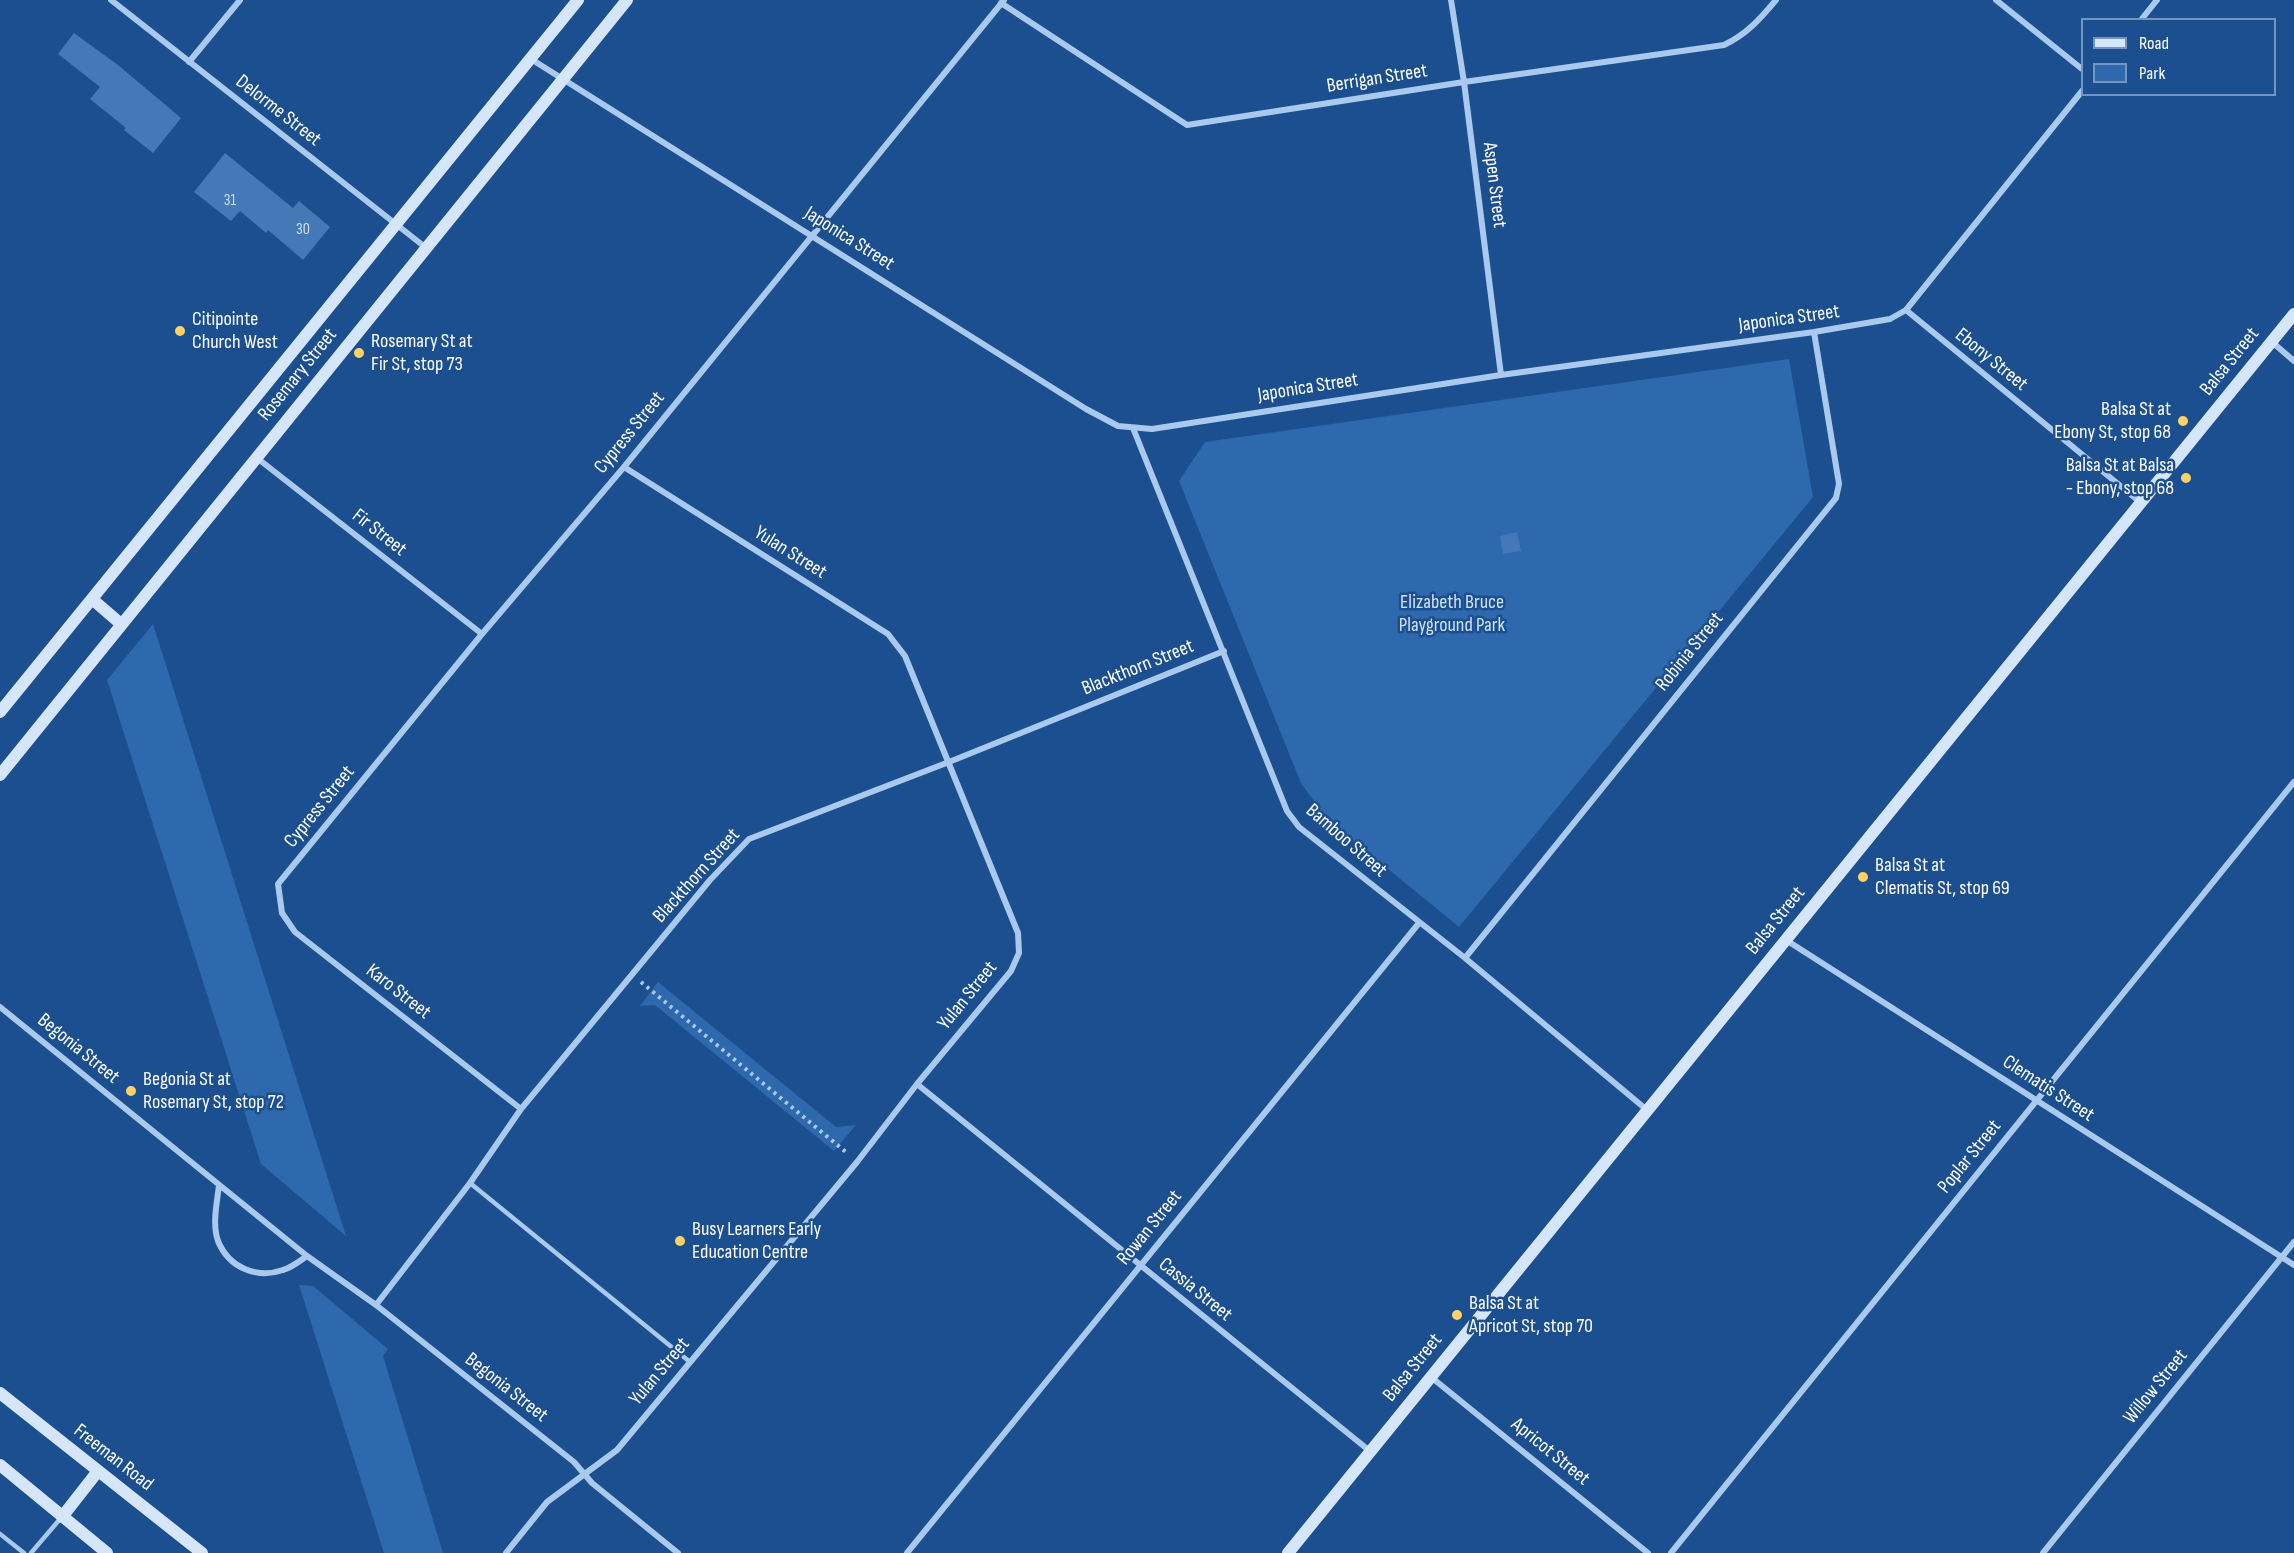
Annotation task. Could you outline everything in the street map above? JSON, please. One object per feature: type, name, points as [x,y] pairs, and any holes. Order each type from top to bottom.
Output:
[{"type":"street","name":"Delorme Street","points":[[111,0],[425,247]]},
{"type":"street","points":[[189,62],[240,0]]},
{"type":"street","name":"Rosemary Street","points":[[0,712],[578,0]]},
{"type":"street","name":"Rosemary Street","points":[[0,775],[627,0]]},
{"type":"street","name":"Aspen Street","points":[[1451,0],[1464,82],[1501,375]]},
{"type":"street","name":"Berrigan Street","points":[[1002,2],[1187,125],[1724,45],[1739,38],[1755,25],[1776,0]]},
{"type":"street","points":[[1996,0],[2081,68]]},
{"type":"street","points":[[2143,18],[2157,0]]},
{"type":"street","name":"Cypress Street","points":[[278,884],[482,634],[624,467],[1002,2]]},
{"type":"street","name":"Japonica Street","points":[[531,59],[1086,409],[1118,426],[1152,429],[1501,375],[1890,320],[1906,310],[2081,92]]},
{"type":"street","name":"Ebony Street","points":[[1906,310],[2140,502]]},
{"type":"street","name":"Balsa Street","points":[[1288,1553],[2294,314]]},
{"type":"street","name":"Robinia Street","points":[[1465,958],[1836,498],[1839,484],[1814,332]]},
{"type":"street","points":[[2271,342],[2294,361]]},
{"type":"street","name":"Bamboo Street","points":[[1133,428],[1287,811],[1299,827],[1465,958],[1648,1111]]},
{"type":"street","name":"Fir Street","points":[[257,458],[482,634]]},
{"type":"street","name":"Yulan Street","points":[[506,1553],[547,1502],[617,1450],[857,1162],[917,1084],[1011,971],[1019,953],[1018,933],[950,762],[905,656],[888,634],[624,467]]},
{"type":"street","points":[[92,599],[121,624]]},
{"type":"street","name":"Blackthorn Street","points":[[375,1305],[470,1183],[521,1109],[710,880],[749,838],[950,762],[1224,651]]},
{"type":"street","name":"Poplar Street","points":[[1671,1553],[2294,782]]},
{"type":"street","name":"Karo Street","points":[[278,884],[282,913],[295,932],[521,1109]]},
{"type":"street","name":"Rowan Street","points":[[907,1553],[1419,923]]},
{"type":"street","name":"Clematis Street","points":[[1785,940],[2294,1265]]},
{"type":"street","name":"Begonia Street","points":[[0,1007],[307,1256],[375,1305],[574,1462],[592,1483],[678,1553]]},
{"type":"street","name":"Cassia Street","points":[[917,1084],[1371,1452]]},
{"type":"street","points":[[219,1185],[215,1223],[218,1241],[231,1260],[254,1274],[284,1270],[307,1256]]},
{"type":"street","name":"Willow Street","points":[[2043,1553],[2294,1242]]},
{"type":"street","name":"Apricot Street","points":[[1431,1377],[1648,1553]]},
{"type":"street","name":"Freeman Road","points":[[0,1393],[202,1553]]},
{"type":"street","points":[[0,1466],[107,1553]]},
{"type":"street","points":[[62,1516],[99,1471]]},
{"type":"lane","points":[[470,1183],[690,1362]]},
{"type":"lane","points":[[31,1553],[62,1516]]},
{"type":"lane","points":[[0,1534],[24,1553]]},
{"type":"path","points":[[632,975],[857,1162]]},
{"type":"green space","name":"Elizabeth Bruce Playground Park","points":[[1789,359],[1813,497],[1459,927],[1327,819],[1301,783],[1179,481],[1205,442]]},
{"type":"green space","points":[[153,624],[346,1236],[261,1164],[107,680]]},
{"type":"green space","points":[[658,982],[836,1127],[856,1125],[834,1151],[655,1005],[640,1006]]},
{"type":"green space","points":[[299,1285],[313,1286],[388,1349],[383,1356],[443,1553],[384,1553]]},
{"type":"building","points":[[74,33],[118,65],[181,118],[153,153],[90,99],[100,87],[58,54]]},
{"type":"building","points":[[225,153],[293,208],[299,201],[330,227],[303,260],[268,230],[266,233],[240,211],[231,221],[194,192]]},
{"type":"building","points":[[1517,532],[1521,551],[1503,554],[1500,536]]},
{"type":"place","name":"Citipointe Church West","points":[[180,331]]},
{"type":"place","name":"Rosemary St at Fir St, stop 73","points":[[359,353]]},
{"type":"place","name":"Balsa St at Ebony St, stop 68","points":[[2183,421]]},
{"type":"place","name":"Balsa St at Balsa - Ebony, stop 68","points":[[2186,478]]},
{"type":"place","name":"Balsa St at Clematis St, stop 69","points":[[1863,877]]},
{"type":"place","name":"Begonia St at Rosemary St, stop 72","points":[[131,1091]]},
{"type":"place","name":"Busy Learners Early Education Centre","points":[[680,1241]]},
{"type":"place","name":"Balsa St at Apricot St, stop 70","points":[[1457,1315]]}]
